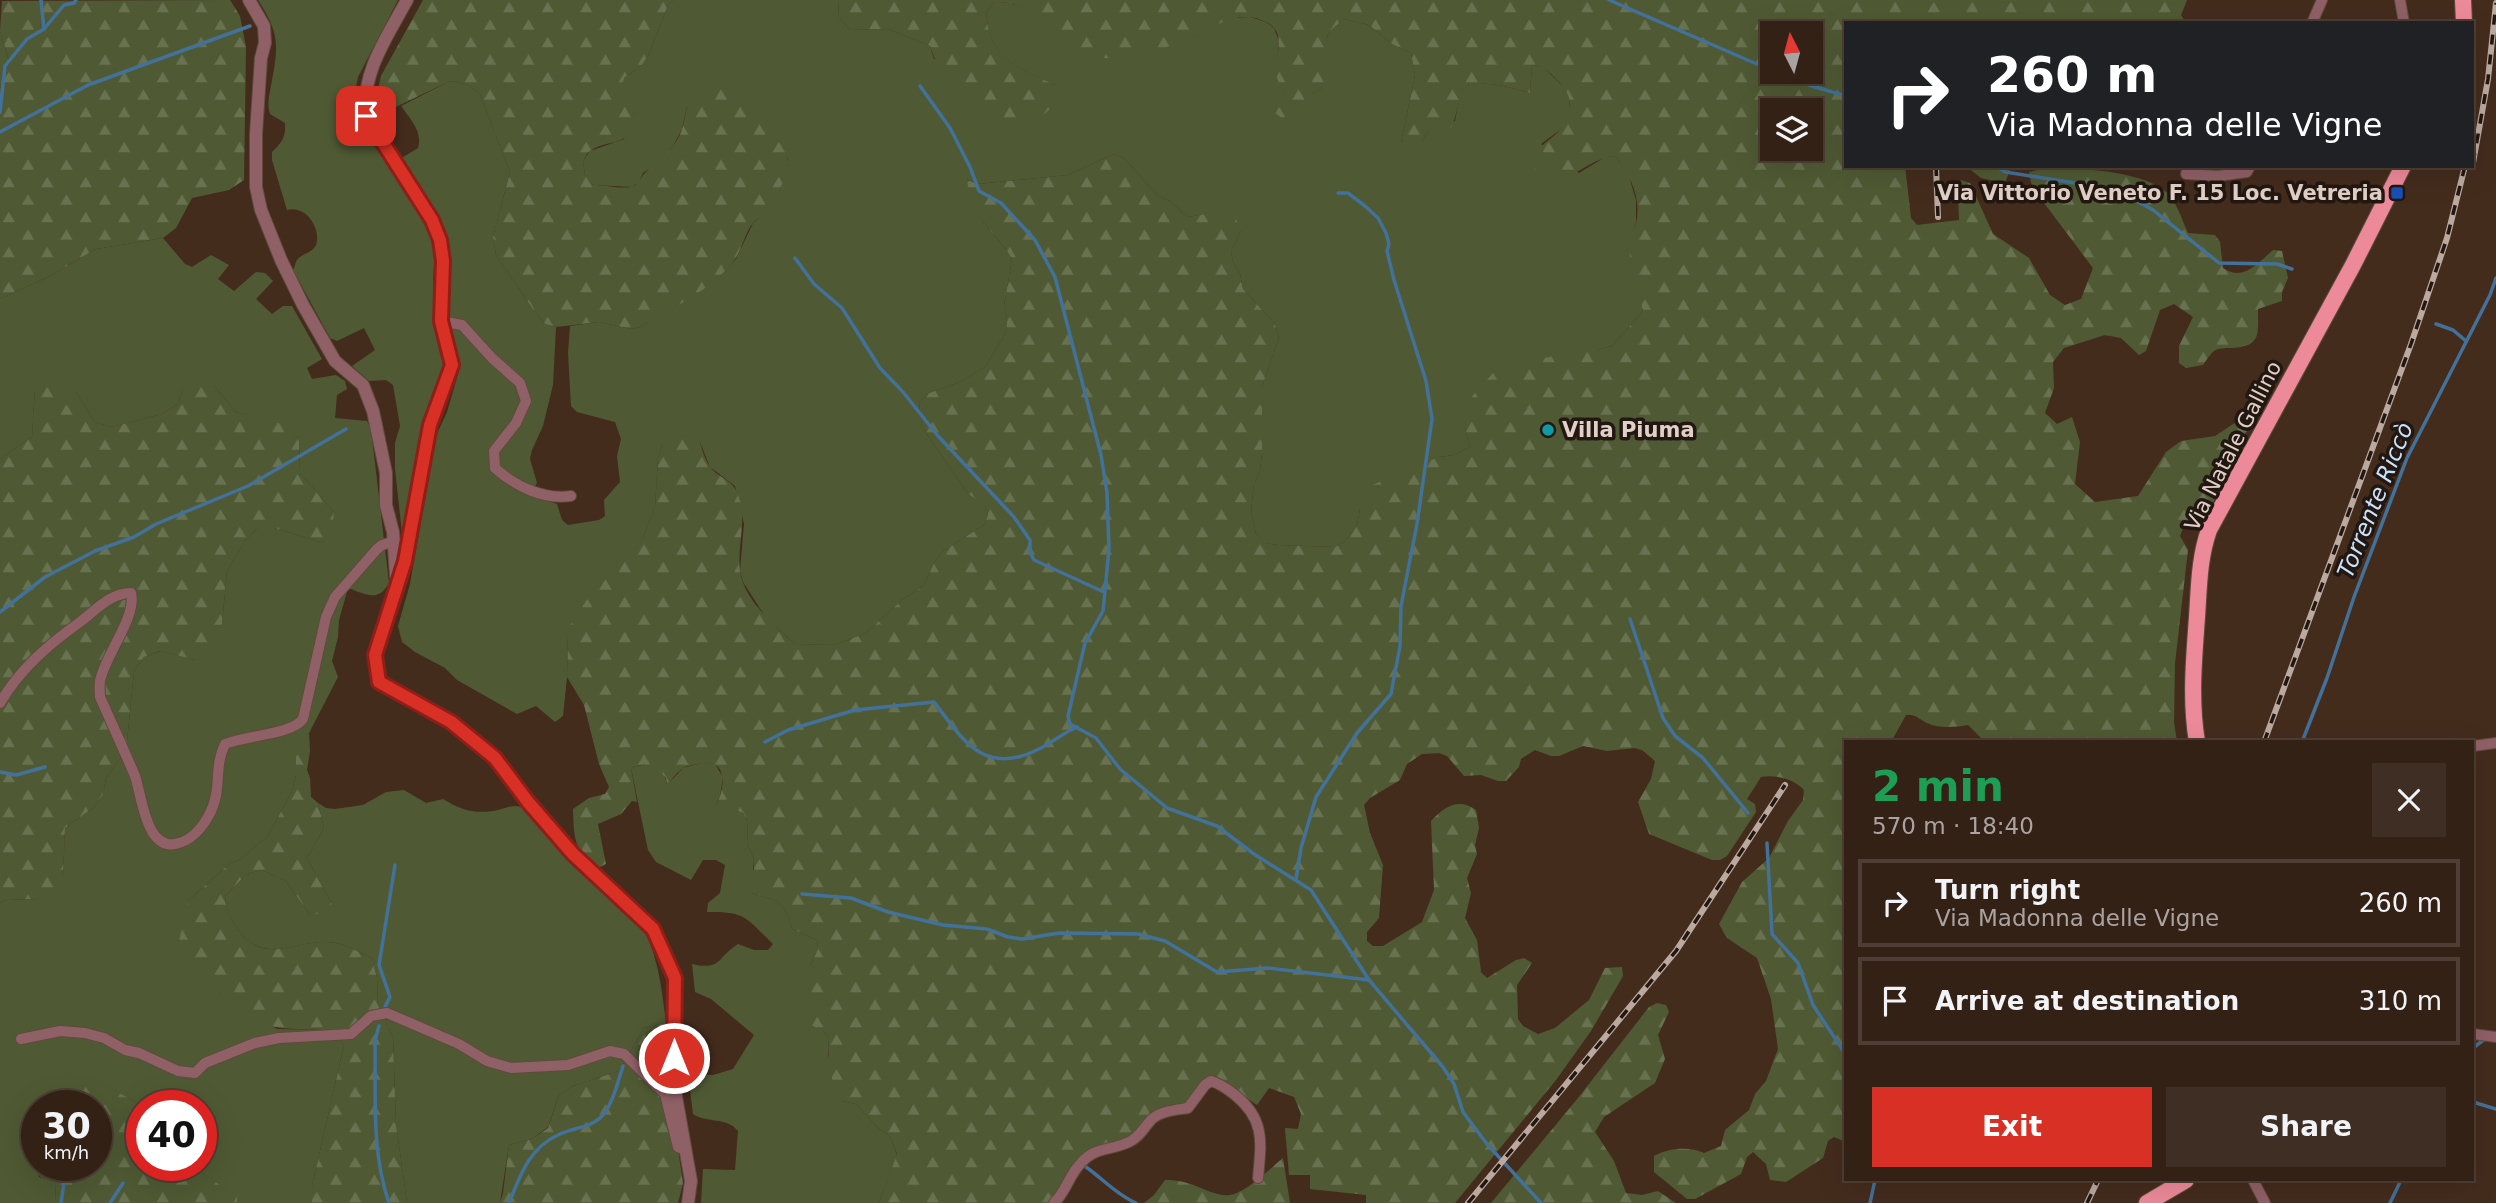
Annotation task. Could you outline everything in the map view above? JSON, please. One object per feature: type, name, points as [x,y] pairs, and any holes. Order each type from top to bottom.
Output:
[{"type":"main road","points":[[2463,0],[2464,21]]},
{"type":"main road","name":"Via Natale Gallino","points":[[2197,740],[2193,682],[2205,542],[2402,168]]},
{"type":"main road","points":[[2152,1202],[2184,1181]]},
{"type":"street","points":[[249,0],[264,26],[265,43],[260,69],[256,146],[256,187],[261,210],[292,282],[335,361],[363,385],[380,437],[386,473],[386,505],[394,541],[397,587]]},
{"type":"street","points":[[407,0],[369,74],[363,97],[366,116],[432,220],[440,240],[443,261],[441,321],[452,365],[430,425],[405,561],[375,655],[379,682],[451,722],[495,758],[528,802],[573,854],[653,929],[675,978],[674,1085],[691,1181],[688,1203]]},
{"type":"street","points":[[2313,21],[2322,0]]},
{"type":"street","points":[[2400,0],[2404,21]]},
{"type":"street","points":[[2188,168],[2186,174],[2218,176],[2247,172],[2249,168]]},
{"type":"street","points":[[441,321],[463,325],[492,358],[520,383],[526,401],[516,423],[494,451],[495,468],[509,480],[533,491],[555,498],[571,496]]},
{"type":"street","points":[[0,704],[26,667],[55,639],[109,599],[121,593],[131,593],[128,614],[100,682],[100,698],[139,787],[149,829],[156,838],[176,845],[191,838],[209,816],[217,799],[220,755],[225,744],[239,738],[298,726],[303,719],[326,617],[335,597],[377,549],[394,541]]},
{"type":"street","points":[[2474,746],[2496,743]]},
{"type":"street","points":[[22,1039],[60,1031],[85,1033],[104,1038],[178,1071],[195,1073],[205,1063],[255,1042],[351,1034],[371,1016],[387,1013],[458,1044],[486,1062],[511,1068],[568,1065],[610,1051],[624,1054],[665,1094],[678,1147],[686,1150]]},
{"type":"street","points":[[2474,1034],[2496,1037]]},
{"type":"street","points":[[1054,1203],[1078,1166],[1092,1152],[1130,1142],[1161,1113],[1188,1108],[1211,1081],[1222,1084],[1252,1110],[1261,1143],[1258,1178]]},
{"type":"street","points":[[2254,1181],[2265,1203]]},
{"type":"green space","points":[[230,0],[240,16],[246,47],[244,180],[229,190],[192,198],[176,228],[163,238],[96,249],[50,276],[0,299],[0,89],[10,64],[0,31],[2,1]]},
{"type":"green space","points":[[258,0],[398,0],[358,77],[356,87],[360,121],[429,227],[435,253],[433,279],[444,364],[421,435],[403,542],[395,469],[395,443],[400,426],[393,385],[386,380],[369,381],[352,366],[375,350],[364,328],[337,341],[330,338],[293,270],[297,260],[314,248],[317,235],[309,217],[299,210],[287,210],[272,160],[272,152],[284,136],[285,123],[270,114],[269,110],[276,42],[271,23]]},
{"type":"green space","points":[[423,0],[673,0],[668,5],[649,54],[642,65],[624,78],[624,92],[634,114],[632,128],[623,139],[588,153],[583,161],[585,175],[593,185],[622,188],[634,186],[677,140],[688,103],[696,91],[709,87],[733,86],[789,142],[786,170],[777,197],[766,213],[750,227],[733,262],[702,290],[640,327],[632,329],[599,322],[556,327],[545,324],[496,255],[493,237],[510,172],[480,94],[467,84],[450,81],[379,115],[373,109],[381,76]]},
{"type":"green space","points":[[673,0],[838,0],[839,17],[850,30],[888,29],[930,46],[934,59],[1057,86],[1018,67],[1000,53],[989,30],[986,13],[994,2],[1005,2],[1025,9],[1067,43],[1193,37],[1218,22],[1250,17],[1266,22],[1274,28],[1279,41],[1276,74],[1284,92],[1311,94],[1321,89],[1327,66],[1326,40],[1330,30],[1345,19],[1369,25],[1392,44],[1411,53],[1415,75],[1401,143],[1422,141],[1429,130],[1455,121],[1460,95],[1466,86],[1490,84],[1530,93],[1532,65],[1543,67],[1568,91],[1571,116],[1564,127],[1541,144],[1579,173],[1605,157],[1615,156],[1628,173],[1636,200],[1636,222],[1630,244],[1630,258],[1643,311],[1612,346],[1598,350],[1465,429],[1470,447],[1454,455],[1439,457],[1360,509],[1357,525],[1344,542],[1335,547],[1264,543],[1256,534],[1251,511],[1262,453],[1262,387],[1279,338],[1275,324],[1243,289],[1240,274],[1233,262],[1231,251],[1241,231],[1204,214],[1188,217],[1170,201],[1158,196],[1124,158],[1114,154],[1068,175],[977,184],[967,179],[984,223],[1012,259],[1004,306],[1007,318],[1006,333],[985,367],[960,382],[929,393],[919,402],[922,427],[968,494],[985,504],[988,515],[984,525],[943,551],[924,585],[902,600],[866,633],[834,645],[795,644],[766,618],[743,582],[740,571],[744,524],[735,486],[710,467],[699,440],[662,445],[658,458],[655,507],[643,537],[568,635],[563,716],[555,722],[536,706],[517,714],[457,680],[445,668],[415,652],[402,642],[398,626],[410,584],[436,436],[447,412],[459,371],[459,359],[450,332],[449,273],[442,234],[400,159],[418,148],[419,142],[415,125],[401,106],[450,81],[467,84],[480,94],[510,172],[493,237],[496,255],[534,311],[545,324],[556,327],[553,385],[543,426],[530,459],[537,483],[529,495],[557,504],[562,520],[568,525],[599,520],[605,516],[604,500],[620,482],[617,456],[621,439],[615,422],[577,412],[571,406],[568,353],[570,326],[599,322],[632,329],[640,327],[721,275],[736,259],[753,223],[766,212],[780,190],[788,158],[687,106],[682,129],[673,146],[660,162],[643,173],[639,182],[632,187],[593,185],[585,175],[583,161],[590,151],[624,139],[634,115],[622,91],[624,78],[642,65],[649,54],[668,5]]},
{"type":"green space","points":[[838,0],[2187,0],[2181,15],[2185,21],[1844,21],[1844,168],[1905,168],[1911,218],[1917,225],[1959,220],[1958,188],[1961,180],[1970,183],[1993,234],[2029,258],[2050,295],[2065,305],[2081,299],[2093,268],[2032,187],[2029,172],[2079,169],[2119,174],[2153,184],[2165,191],[2172,200],[2188,233],[2215,235],[2220,242],[2223,268],[2230,272],[2244,272],[2273,250],[2282,251],[2288,278],[2282,292],[2282,301],[2258,309],[2256,338],[2248,345],[2218,349],[2203,365],[2186,368],[2179,363],[2179,346],[2193,317],[2174,304],[2160,310],[2146,351],[2139,355],[2121,338],[2105,335],[2064,348],[2053,362],[2054,388],[2045,413],[2057,424],[2072,417],[2080,442],[2075,484],[2095,502],[2138,496],[2166,452],[2181,441],[2215,436],[2244,417],[2250,424],[2210,509],[2183,528],[2180,536],[2188,550],[2175,663],[2174,722],[2177,740],[1983,740],[1968,725],[1937,726],[1906,715],[1892,740],[1844,740],[1844,1141],[1834,1137],[1828,1141],[1823,1158],[1786,1182],[1770,1180],[1766,1164],[1753,1152],[1747,1157],[1741,1174],[1695,1199],[1687,1199],[1654,1172],[1654,1156],[1679,1149],[1704,1153],[1721,1146],[1725,1130],[1749,1110],[1755,1094],[1766,1081],[1778,1049],[1771,999],[1757,958],[1727,938],[1719,924],[1742,882],[1769,858],[1788,821],[1803,800],[1804,790],[1784,778],[1761,777],[1747,799],[1755,804],[1756,812],[1727,856],[1712,860],[1649,834],[1638,802],[1651,779],[1655,761],[1642,750],[1634,748],[1607,751],[1583,746],[1559,756],[1535,750],[1521,759],[1519,767],[1506,781],[1481,775],[1464,776],[1447,756],[1439,753],[1422,754],[1407,764],[1400,780],[1370,798],[1364,805],[1370,833],[1383,865],[1379,918],[1367,932],[1367,941],[1373,946],[1383,946],[1422,922],[1434,890],[1431,821],[1446,808],[1463,804],[1476,810],[1479,828],[1475,845],[1477,854],[1467,878],[1471,893],[1465,918],[1477,940],[1481,972],[1487,978],[1516,960],[1524,958],[1532,963],[1517,985],[1518,1019],[1523,1026],[1538,1034],[1555,1028],[1589,1000],[1605,968],[1622,967],[1623,976],[1591,1031],[1556,1080],[1455,1203],[1366,1203],[1366,1195],[1310,1189],[1310,1175],[1289,1175],[1285,1128],[1298,1129],[1301,1114],[1294,1097],[1269,1088],[1257,1105],[1214,1076],[1206,1080],[1189,1101],[1131,1137],[1096,1147],[1049,1203],[879,1203],[897,1154],[890,1136],[877,1127],[856,1104],[842,1101],[838,1094],[830,1070],[829,1037],[807,1023],[810,966],[818,949],[817,940],[792,929],[786,912],[779,903],[751,893],[748,878],[754,869],[754,859],[747,843],[748,821],[743,813],[737,811],[718,811],[716,805],[723,782],[720,769],[715,764],[708,763],[688,766],[667,786],[666,778],[654,768],[642,765],[631,768],[637,802],[632,801],[621,814],[598,824],[606,864],[598,868],[584,856],[576,842],[573,809],[589,798],[605,794],[609,787],[599,764],[584,705],[567,677],[568,635],[571,624],[586,601],[643,537],[655,507],[658,458],[662,445],[670,436],[683,434],[699,440],[709,465],[731,483],[738,493],[742,510],[739,562],[742,581],[762,612],[795,644],[834,645],[866,633],[902,600],[924,585],[943,551],[984,525],[988,515],[985,505],[968,494],[922,427],[919,402],[929,393],[960,382],[985,367],[1006,333],[1007,318],[1004,306],[1012,259],[984,223],[966,179],[977,184],[1068,175],[1114,154],[1124,158],[1158,196],[1170,201],[1188,217],[1204,214],[1236,219],[1241,231],[1231,251],[1233,262],[1240,274],[1243,289],[1275,324],[1279,338],[1262,387],[1262,453],[1251,511],[1256,534],[1265,543],[1335,547],[1344,542],[1357,525],[1360,509],[1370,486],[1470,447],[1465,429],[1469,400],[1493,373],[1516,362],[1612,346],[1643,311],[1630,253],[1637,214],[1636,196],[1630,179],[1615,156],[1560,176],[1535,170],[1532,156],[1567,121],[1570,106],[1564,88],[1540,67],[1532,65],[1530,93],[1491,84],[1466,86],[1449,130],[1429,130],[1422,141],[1411,150],[1401,143],[1415,75],[1411,53],[1392,44],[1369,25],[1345,19],[1328,36],[1327,67],[1321,89],[1311,94],[1283,119],[1274,112],[1284,92],[1276,75],[1279,39],[1274,28],[1268,23],[1248,17],[1229,20],[1162,49],[1125,57],[1105,58],[1068,44],[1025,9],[1006,2],[994,2],[986,13],[989,30],[1000,53],[1019,67],[1057,86],[1052,105],[1047,112],[1029,121],[1009,125],[995,122],[960,95],[939,67],[930,46],[888,29],[850,30],[839,17]]},
{"type":"green space","points":[[0,31],[10,65],[0,89]]},
{"type":"green space","points":[[1968,168],[2011,168],[2005,183],[1981,178]]},
{"type":"green space","points":[[163,238],[185,264],[192,267],[211,255],[229,265],[218,279],[234,291],[256,272],[265,273],[273,281],[256,299],[272,314],[283,306],[292,306],[322,359],[307,368],[312,379],[336,375],[345,381],[347,389],[337,395],[335,418],[367,421],[371,429],[389,583],[376,595],[348,588],[332,661],[338,677],[309,733],[296,742],[296,775],[292,791],[268,836],[242,858],[227,866],[188,901],[217,988],[226,1003],[277,1029],[330,1030],[344,1045],[312,1186],[312,1203],[237,1203],[236,1196],[214,1181],[217,1181],[217,1090],[126,1090],[126,1096],[112,1089],[21,1090],[21,1181],[55,1182],[56,1203],[0,1203],[0,903],[6,900],[39,899],[63,877],[65,828],[93,808],[103,795],[106,778],[126,751],[134,671],[144,657],[161,651],[195,660],[222,624],[227,571],[245,541],[257,528],[274,528],[323,543],[334,512],[300,473],[299,439],[287,426],[236,412],[214,386],[183,387],[178,404],[162,414],[111,427],[95,422],[76,392],[35,389],[32,437],[0,459],[0,299],[50,276],[96,249]]},
{"type":"green space","points":[[46,376],[76,392],[95,422],[111,427],[162,414],[178,404],[183,387],[197,378],[214,386],[236,412],[287,425],[299,439],[300,473],[334,512],[332,529],[323,543],[274,528],[257,528],[245,541],[227,571],[222,624],[210,656],[195,660],[160,651],[144,657],[134,671],[126,751],[106,778],[103,795],[93,808],[65,828],[63,877],[56,892],[39,899],[6,900],[0,903],[0,459],[32,437],[35,389]]},
{"type":"green space","points":[[309,733],[307,770],[311,797],[318,803],[324,828],[307,858],[332,904],[323,913],[310,915],[286,881],[262,870],[247,874],[225,896],[226,906],[239,931],[261,948],[336,943],[372,958],[377,978],[378,1003],[393,1038],[396,1124],[407,1203],[312,1203],[312,1186],[344,1045],[330,1030],[275,1027],[249,1019],[226,1003],[212,984],[177,951],[188,901],[227,866],[242,858],[268,836],[292,791],[296,775],[296,741]]},
{"type":"green space","points":[[706,762],[715,764],[723,777],[716,805],[743,813],[748,821],[747,843],[754,859],[751,893],[779,903],[786,912],[792,929],[817,940],[818,949],[810,966],[823,1031],[829,1037],[828,1055],[842,1101],[856,1104],[877,1127],[890,1136],[897,1155],[879,1203],[701,1203],[703,1169],[735,1170],[738,1131],[728,1123],[693,1114],[688,1074],[713,1075],[733,1069],[754,1035],[711,999],[695,992],[692,964],[714,964],[738,944],[754,950],[768,950],[773,944],[757,928],[738,915],[707,912],[708,903],[720,893],[725,865],[716,860],[703,860],[691,880],[656,862],[648,850],[631,768],[649,765],[659,769],[667,785],[683,768]]},
{"type":"green space","points":[[404,790],[426,803],[443,799],[473,811],[486,812],[513,806],[527,808],[641,924],[652,947],[658,972],[666,1023],[644,1028],[619,1071],[573,1086],[559,1095],[548,1127],[532,1139],[509,1145],[500,1203],[407,1203],[396,1124],[393,1038],[378,1003],[377,978],[372,958],[336,943],[261,948],[239,931],[226,906],[225,896],[247,874],[262,870],[286,881],[310,915],[332,904],[307,858],[324,828],[318,803],[335,809],[363,805],[386,792]]},
{"type":"green space","points":[[1657,1003],[1666,1005],[1669,1012],[1658,1035],[1665,1059],[1655,1083],[1604,1117],[1595,1132],[1614,1161],[1626,1193],[1642,1195],[1658,1191],[1676,1203],[1491,1203],[1649,1007]]},
{"type":"green space","points":[[666,1023],[665,1062],[683,1183],[678,1203],[500,1203],[509,1145],[532,1139],[548,1128],[559,1095],[573,1086],[619,1071],[644,1028]]},
{"type":"green space","points":[[80,1086],[112,1089],[126,1096],[126,1181],[214,1181],[237,1196],[237,1203],[56,1203],[55,1182],[52,1181],[112,1181],[112,1090],[62,1090]]},
{"type":"green space","points":[[1283,1158],[1290,1203],[1144,1203],[1165,1180],[1230,1195],[1246,1188]]},
{"type":"waterway","points":[[41,0],[44,29]]},
{"type":"waterway","points":[[0,112],[5,66],[27,39],[44,29],[64,5],[76,0]]},
{"type":"waterway","points":[[1609,0],[1760,65]]},
{"type":"waterway","points":[[0,132],[88,85],[250,26]]},
{"type":"waterway","points":[[1807,84],[1844,95]]},
{"type":"waterway","points":[[920,86],[950,128],[979,191],[1001,203],[1035,240],[1055,277],[1101,455],[1107,493],[1109,549],[1103,611],[1085,643],[1068,716],[1070,724],[1096,738],[1120,769],[1167,808],[1217,826],[1254,854],[1311,890],[1369,980],[1443,1067],[1454,1084],[1463,1112],[1487,1144],[1541,1203]]},
{"type":"waterway","points":[[1999,168],[2005,172],[2081,184],[2137,201],[2153,210],[2219,263],[2277,264],[2292,269]]},
{"type":"waterway","points":[[1296,879],[1301,848],[1316,797],[1357,733],[1391,694],[1400,646],[1401,606],[1417,524],[1432,419],[1426,381],[1394,280],[1386,233],[1378,218],[1365,206],[1348,193],[1338,193]]},
{"type":"waterway","points":[[795,258],[814,284],[842,308],[880,368],[938,436],[1014,517],[1030,540],[1030,552],[1034,560],[1104,592]]},
{"type":"waterway","name":"Torrente Riccò","points":[[2303,740],[2407,458],[2490,295],[2496,278]]},
{"type":"waterway","points":[[2436,324],[2453,330],[2466,341]]},
{"type":"waterway","points":[[0,612],[45,577],[95,551],[134,537],[156,524],[248,486],[346,429]]},
{"type":"waterway","points":[[1630,619],[1663,718],[1675,736],[1703,758],[1748,813]]},
{"type":"waterway","points":[[765,742],[788,730],[855,710],[934,702],[966,741],[977,751],[990,757],[1020,757],[1077,727]]},
{"type":"waterway","points":[[0,772],[16,775],[45,767]]},
{"type":"waterway","points":[[1767,843],[1772,934],[1798,963],[1813,1005],[1844,1052]]},
{"type":"waterway","points":[[385,1007],[390,997],[379,965],[395,865]]},
{"type":"waterway","points":[[802,894],[851,898],[888,912],[943,925],[987,929],[1022,939],[1059,933],[1138,934],[1165,941],[1217,972],[1267,968],[1369,980]]},
{"type":"waterway","points":[[379,1026],[375,1040],[377,1143],[379,1164],[389,1203]]},
{"type":"waterway","points":[[2474,1047],[2486,1038]]},
{"type":"waterway","points":[[509,1203],[527,1164],[540,1147],[558,1135],[592,1123],[602,1116],[612,1099],[623,1066]]},
{"type":"waterway","points":[[2474,1102],[2496,1109]]},
{"type":"waterway","points":[[1086,1167],[1136,1203]]},
{"type":"waterway","points":[[61,1203],[63,1181]]},
{"type":"waterway","points":[[1870,1203],[1875,1181]]},
{"type":"waterway","name":"Torrente Riccò","points":[[2390,1203],[2401,1181]]},
{"type":"waterway","points":[[110,1203],[123,1183]]},
{"type":"railway","points":[[2474,157],[2488,79],[2496,3]]},
{"type":"railway","points":[[1936,168],[1938,217]]},
{"type":"railway","points":[[2265,740],[2411,344],[2447,238],[2464,168]]},
{"type":"railway","points":[[1468,1203],[1676,951],[1785,785]]},
{"type":"railway","points":[[2087,1203],[2098,1181]]},
{"type":"place","name":"Via Vittorio Veneto F. 15 Loc. Vetreria","points":[[2397,193]]},
{"type":"place","name":"Villa Piuma","points":[[1548,430]]},
{"type":"route","points":[[366,116],[432,220],[440,240],[443,261],[441,321],[452,365],[430,425],[405,561],[375,655],[379,682],[451,722],[495,758],[528,802],[573,854],[653,929],[675,978],[674,1058]]}]
